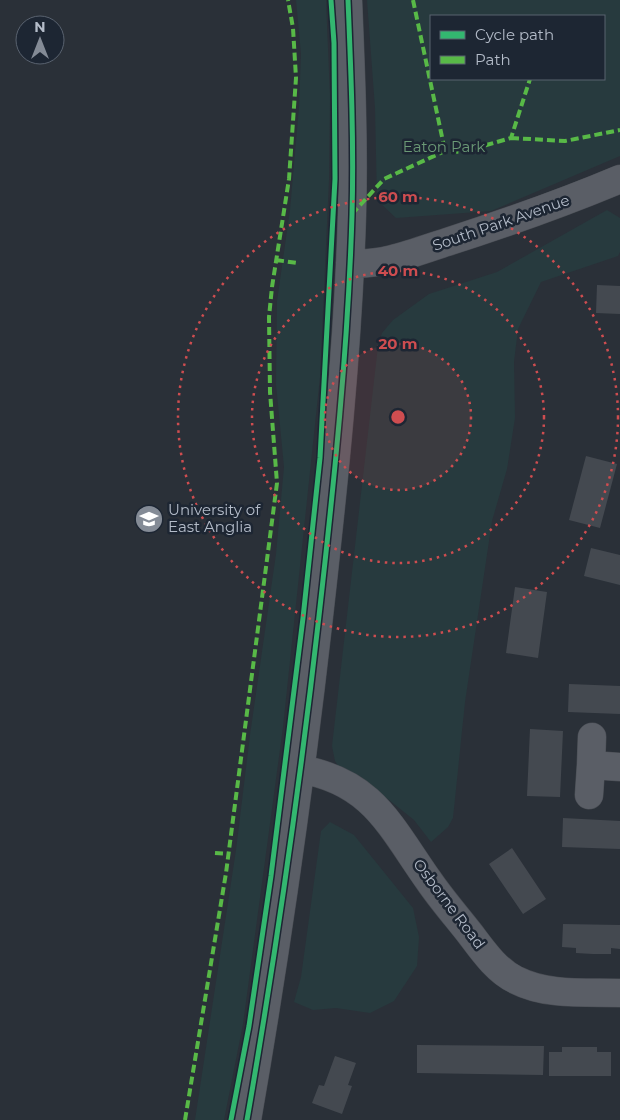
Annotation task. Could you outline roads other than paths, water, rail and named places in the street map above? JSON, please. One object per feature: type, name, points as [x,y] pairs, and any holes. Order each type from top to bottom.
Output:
[{"type":"street","points":[[247,1120],[268,1001],[300,770],[333,491],[350,263],[352,133],[348,0]]},
{"type":"street","name":"South Park Avenue","points":[[350,263],[373,263],[426,249],[522,218],[620,179]]},
{"type":"street","points":[[589,795],[592,737]]},
{"type":"street","points":[[590,765],[620,767]]},
{"type":"street","name":"Osborne Road","points":[[300,770],[321,773],[355,789],[378,807],[430,882],[491,961],[515,980],[543,990],[620,993]]},
{"type":"place","name":"University of East Anglia","points":[[149,519]]},
{"type":"park label","name":"Eaton Park","points":[[444,147]]}]
